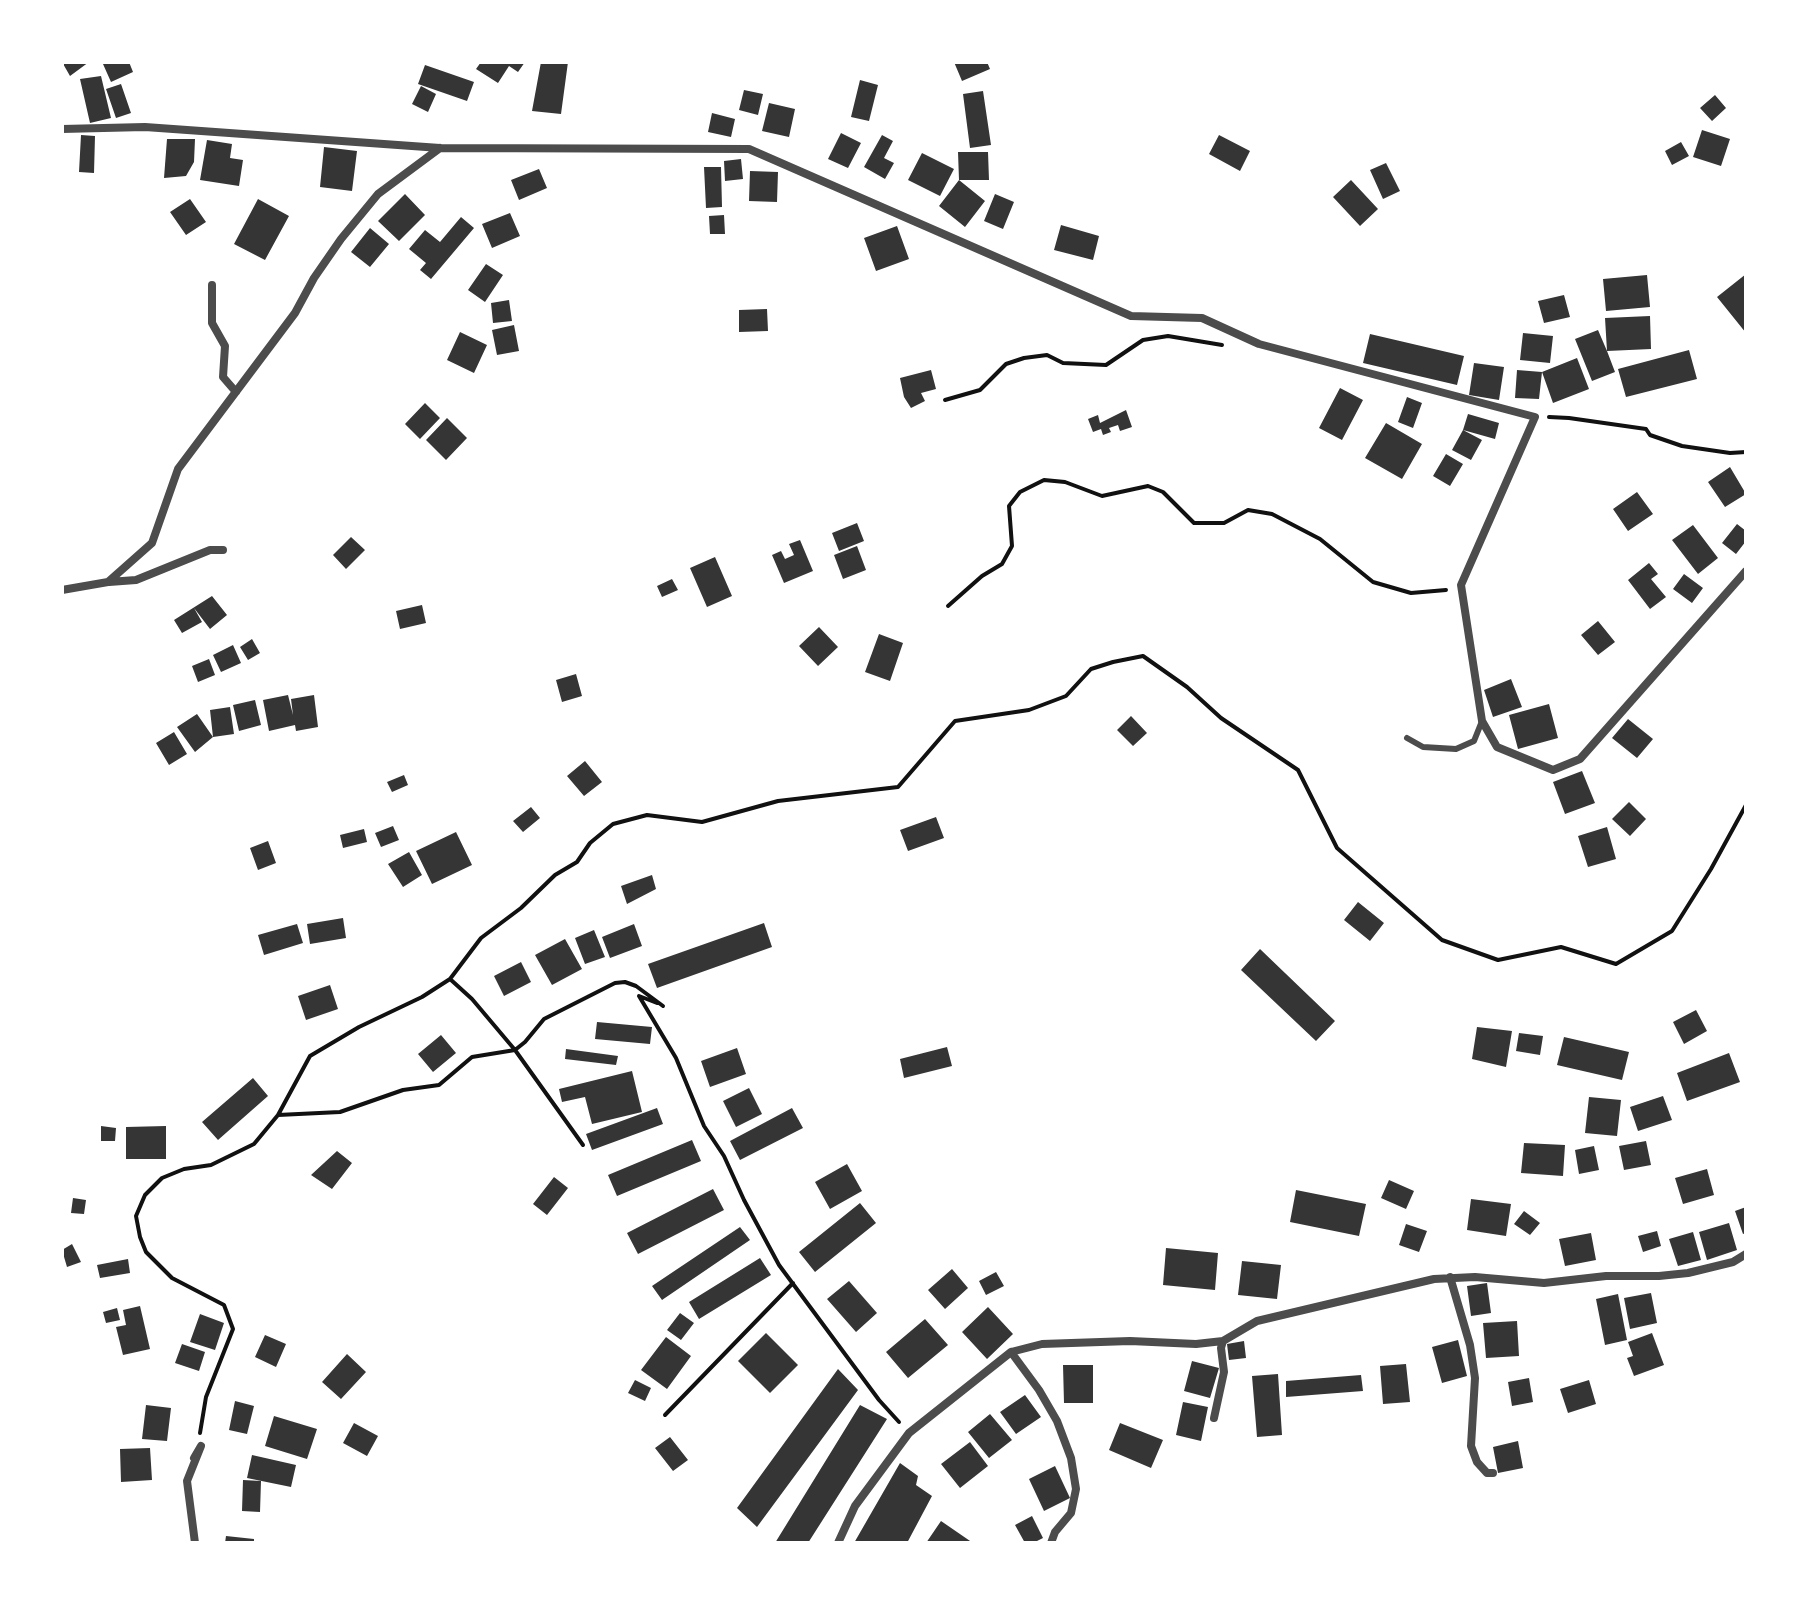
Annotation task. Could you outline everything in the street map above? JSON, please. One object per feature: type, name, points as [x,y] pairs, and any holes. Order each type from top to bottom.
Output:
[{"type":"street","points":[[62,129],[145,127],[440,148],[749,149],[1131,316],[1202,318],[1259,344],[1535,417],[1461,585],[1482,721],[1497,747],[1553,770],[1580,759],[1746,571]]},
{"type":"street","points":[[108,582],[152,543],[178,469],[295,313],[314,278],[361,213],[378,194],[440,148]]},
{"type":"street","points":[[212,285],[212,323],[225,346],[223,377],[236,392]]},
{"type":"street","points":[[62,590],[136,580],[210,550],[223,550]]},
{"type":"street","points":[[838,1543],[855,1506],[909,1433],[1011,1352],[1042,1344],[1130,1341],[1196,1344],[1223,1341],[1257,1321],[1434,1279],[1450,1277],[1544,1283],[1606,1276],[1659,1276],[1688,1273],[1733,1262],[1746,1254]]},
{"type":"street","points":[[1450,1277],[1470,1345],[1475,1378],[1471,1446],[1477,1462],[1487,1473],[1493,1473]]},
{"type":"street","points":[[1214,1418],[1224,1372],[1223,1341]]},
{"type":"street","points":[[1011,1352],[1057,1421],[1071,1458],[1076,1489],[1071,1513],[1055,1532],[1051,1543]]},
{"type":"street","points":[[194,1458],[201,1446],[187,1481],[195,1543]]},
{"type":"lane","points":[[1407,738],[1423,747],[1456,749],[1474,741],[1482,721]]},
{"type":"path","points":[[945,400],[980,390],[1006,364],[1024,358],[1047,355],[1063,363],[1106,365],[1143,340],[1168,336],[1226,346]]},
{"type":"path","points":[[1535,417],[1569,418],[1646,429],[1650,435],[1682,446],[1730,453],[1746,452]]},
{"type":"path","points":[[948,606],[982,576],[1002,564],[1012,546],[1009,506],[1020,492],[1044,480],[1065,482],[1102,496],[1148,486],[1163,492],[1194,523],[1224,523],[1248,510],[1272,514],[1320,539],[1373,582],[1411,593],[1439,592],[1461,585]]},
{"type":"path","points":[[194,1458],[206,1397],[229,1342],[232,1322],[224,1305],[172,1278],[146,1252],[136,1216],[145,1195],[162,1178],[184,1169],[211,1165],[254,1144],[278,1115],[310,1056],[450,979],[481,938],[521,908],[555,875],[577,862],[590,843],[613,824],[647,815],[702,822],[778,801],[898,787],[955,721],[1029,710],[1066,696],[1091,669],[1143,656],[1187,687],[1221,718],[1298,770],[1337,848],[1442,940],[1498,960],[1561,947],[1616,964],[1672,931],[1746,805]]},
{"type":"path","points":[[450,979],[472,999],[515,1050],[583,1145]]},
{"type":"path","points":[[278,1115],[340,1112],[403,1090],[439,1085],[472,1057],[515,1050],[544,1019],[615,983],[625,982],[636,986],[663,1006],[639,996],[676,1058],[704,1126],[724,1156],[779,1265],[879,1400],[909,1433]]},
{"type":"path","points":[[665,1415],[793,1283]]},
{"type":"building","points":[[62,62],[89,62],[70,76]]},
{"type":"building","points":[[129,62],[133,72],[111,82],[103,64]]},
{"type":"building","points":[[481,62],[525,62],[518,72],[509,66],[498,83],[476,69]]},
{"type":"building","points":[[541,62],[568,62],[561,114],[532,111]]},
{"type":"building","points":[[954,62],[987,62],[990,69],[962,81]]},
{"type":"building","points":[[425,65],[474,82],[467,101],[418,84]]},
{"type":"building","points":[[101,76],[111,118],[90,123],[80,79]]},
{"type":"building","points":[[860,80],[878,85],[869,121],[851,117]]},
{"type":"building","points":[[121,84],[131,113],[116,118],[106,89]]},
{"type":"building","points":[[421,86],[436,94],[428,112],[412,104]]},
{"type":"building","points":[[744,90],[763,94],[758,115],[739,110]]},
{"type":"building","points":[[983,91],[991,145],[970,148],[963,94]]},
{"type":"building","points":[[1715,95],[1726,108],[1712,121],[1700,108]]},
{"type":"building","points":[[769,103],[795,109],[789,137],[762,131]]},
{"type":"building","points":[[712,113],[735,119],[731,137],[708,132]]},
{"type":"building","points":[[1702,130],[1730,139],[1721,166],[1693,157]]},
{"type":"building","points":[[841,133],[861,143],[848,168],[828,159]]},
{"type":"building","points":[[81,135],[95,136],[94,173],[79,172]]},
{"type":"building","points":[[882,135],[893,141],[884,158],[894,163],[885,179],[864,167]]},
{"type":"building","points":[[1219,135],[1250,151],[1240,171],[1209,154]]},
{"type":"building","points":[[167,139],[195,139],[194,162],[186,176],[164,178]]},
{"type":"building","points":[[207,140],[232,144],[230,158],[243,160],[239,186],[200,180]]},
{"type":"building","points":[[1681,142],[1689,156],[1672,165],[1665,151]]},
{"type":"building","points":[[324,147],[357,151],[352,191],[320,187]]},
{"type":"building","points":[[958,152],[988,152],[989,180],[959,180]]},
{"type":"building","points":[[922,153],[954,169],[940,196],[908,180]]},
{"type":"building","points":[[741,159],[743,179],[725,181],[724,161]]},
{"type":"building","points":[[1386,163],[1400,191],[1383,199],[1370,170]]},
{"type":"building","points":[[704,167],[721,167],[722,207],[706,208]]},
{"type":"building","points":[[539,169],[547,188],[519,200],[511,180]]},
{"type":"building","points":[[750,171],[778,172],[777,202],[749,201]]},
{"type":"building","points":[[959,180],[985,201],[965,227],[939,206]]},
{"type":"building","points":[[1351,180],[1378,209],[1360,226],[1333,197]]},
{"type":"building","points":[[405,194],[425,215],[399,241],[378,221]]},
{"type":"building","points":[[995,194],[1014,202],[1003,229],[984,221]]},
{"type":"building","points":[[190,199],[206,222],[186,235],[170,212]]},
{"type":"building","points":[[258,199],[289,216],[265,260],[234,244]]},
{"type":"building","points":[[510,213],[520,236],[492,248],[482,224]]},
{"type":"building","points":[[724,215],[725,234],[710,234],[709,216]]},
{"type":"building","points":[[461,217],[474,228],[431,279],[420,270],[426,263],[409,249],[425,230],[440,242]]},
{"type":"building","points":[[1061,225],[1099,236],[1093,260],[1054,250]]},
{"type":"building","points":[[897,226],[909,259],[876,271],[864,238]]},
{"type":"building","points":[[370,228],[389,244],[370,267],[351,252]]},
{"type":"building","points":[[486,264],[503,275],[485,302],[468,290]]},
{"type":"building","points":[[1746,274],[1746,333],[1717,297]]},
{"type":"building","points":[[1647,275],[1650,307],[1606,311],[1603,279]]},
{"type":"building","points":[[1564,295],[1570,317],[1544,323],[1538,301]]},
{"type":"building","points":[[509,300],[512,321],[493,323],[491,303]]},
{"type":"building","points":[[767,309],[768,331],[739,332],[739,310]]},
{"type":"building","points":[[1650,316],[1651,349],[1607,351],[1605,318]]},
{"type":"building","points":[[514,325],[519,351],[497,355],[492,330]]},
{"type":"building","points":[[1598,330],[1615,372],[1592,381],[1575,339]]},
{"type":"building","points":[[460,332],[487,345],[474,373],[447,360]]},
{"type":"building","points":[[1523,333],[1553,336],[1550,363],[1520,360]]},
{"type":"building","points":[[1370,334],[1464,356],[1457,385],[1363,363]]},
{"type":"building","points":[[1689,350],[1697,379],[1626,397],[1618,369]]},
{"type":"building","points":[[1577,358],[1589,389],[1553,403],[1542,372]]},
{"type":"building","points":[[1474,363],[1504,367],[1499,400],[1469,395]]},
{"type":"building","points":[[931,370],[936,389],[921,393],[925,401],[911,408],[904,397],[900,378]]},
{"type":"building","points":[[1517,370],[1542,372],[1539,399],[1515,398]]},
{"type":"building","points":[[1340,388],[1363,400],[1342,440],[1319,428]]},
{"type":"building","points":[[1407,397],[1422,403],[1413,428],[1398,422]]},
{"type":"building","points":[[425,403],[440,418],[420,439],[405,424]]},
{"type":"building","points":[[1126,410],[1132,427],[1120,431],[1118,425],[1109,428],[1111,432],[1103,435],[1101,429],[1093,432],[1088,419],[1098,415],[1100,423]]},
{"type":"building","points":[[1468,414],[1499,423],[1495,439],[1463,430]]},
{"type":"building","points":[[447,418],[467,438],[446,460],[426,440]]},
{"type":"building","points":[[1386,423],[1422,444],[1402,479],[1365,458]]},
{"type":"building","points":[[1463,430],[1482,440],[1471,460],[1452,450]]},
{"type":"building","points":[[1446,454],[1463,464],[1450,486],[1433,476]]},
{"type":"building","points":[[1730,467],[1746,494],[1725,507],[1708,482]]},
{"type":"building","points":[[1637,492],[1653,514],[1628,531],[1613,509]]},
{"type":"building","points":[[857,523],[864,541],[839,551],[832,533]]},
{"type":"building","points":[[1737,524],[1746,531],[1746,541],[1736,554],[1722,543]]},
{"type":"building","points":[[1693,525],[1718,558],[1698,574],[1672,540]]},
{"type":"building","points":[[351,537],[365,550],[346,569],[333,555]]},
{"type":"building","points":[[800,540],[813,571],[784,583],[772,555],[781,551],[785,559],[794,555],[789,544]]},
{"type":"building","points":[[857,546],[866,570],[843,579],[834,555]]},
{"type":"building","points":[[715,557],[732,596],[707,607],[690,568]]},
{"type":"building","points":[[1649,563],[1658,574],[1651,579],[1666,597],[1650,609],[1628,580]]},
{"type":"building","points":[[1684,574],[1703,588],[1692,603],[1673,589]]},
{"type":"building","points":[[672,579],[678,590],[662,597],[657,586]]},
{"type":"building","points":[[212,596],[227,615],[210,629],[194,608],[202,622],[182,633],[174,620]]},
{"type":"building","points":[[422,605],[426,623],[400,629],[396,611]]},
{"type":"building","points":[[1598,621],[1615,642],[1598,655],[1581,635]]},
{"type":"building","points":[[819,627],[838,647],[818,666],[799,646]]},
{"type":"building","points":[[879,634],[903,643],[890,681],[865,672]]},
{"type":"building","points":[[252,639],[260,653],[248,660],[240,647]]},
{"type":"building","points":[[233,645],[241,663],[221,672],[213,655]]},
{"type":"building","points":[[209,659],[215,675],[198,682],[192,666]]},
{"type":"building","points":[[576,674],[582,696],[562,702],[556,680]]},
{"type":"building","points":[[1511,679],[1522,707],[1493,717],[1484,690]]},
{"type":"building","points":[[288,695],[293,715],[291,699],[314,695],[318,727],[296,731],[295,725],[269,731],[263,700]]},
{"type":"building","points":[[255,700],[261,725],[239,731],[233,705]]},
{"type":"building","points":[[1549,704],[1558,738],[1518,749],[1509,715]]},
{"type":"building","points":[[230,707],[234,734],[213,737],[210,710]]},
{"type":"building","points":[[197,714],[213,737],[195,752],[177,727]]},
{"type":"building","points":[[1131,716],[1147,733],[1133,746],[1117,730]]},
{"type":"building","points":[[1628,719],[1653,739],[1637,758],[1612,738]]},
{"type":"building","points":[[174,732],[187,754],[169,765],[156,743]]},
{"type":"building","points":[[585,761],[602,782],[584,796],[567,776]]},
{"type":"building","points":[[1582,771],[1595,803],[1565,814],[1553,782]]},
{"type":"building","points":[[404,775],[408,785],[392,792],[387,782]]},
{"type":"building","points":[[1629,802],[1646,819],[1630,836],[1612,819]]},
{"type":"building","points":[[531,807],[540,818],[523,832],[513,821]]},
{"type":"building","points":[[936,817],[944,838],[908,851],[900,830]]},
{"type":"building","points":[[393,826],[399,840],[381,847],[375,833]]},
{"type":"building","points":[[1607,827],[1616,859],[1588,867],[1578,836]]},
{"type":"building","points":[[364,829],[367,842],[343,848],[340,835]]},
{"type":"building","points":[[456,832],[472,865],[432,884],[416,851]]},
{"type":"building","points":[[268,841],[276,863],[258,870],[250,848]]},
{"type":"building","points":[[409,852],[422,875],[403,887],[388,864]]},
{"type":"building","points":[[652,875],[656,889],[627,904],[621,886]]},
{"type":"building","points":[[1358,902],[1384,923],[1370,941],[1344,920]]},
{"type":"building","points":[[343,918],[346,938],[310,944],[307,924]]},
{"type":"building","points":[[764,923],[772,947],[657,988],[648,964]]},
{"type":"building","points":[[297,924],[303,943],[264,955],[258,935]]},
{"type":"building","points":[[634,924],[642,946],[610,958],[602,937]]},
{"type":"building","points":[[594,930],[605,957],[585,964],[575,938]]},
{"type":"building","points":[[565,939],[582,969],[552,985],[535,955]]},
{"type":"building","points":[[1260,949],[1335,1021],[1316,1041],[1241,970]]},
{"type":"building","points":[[521,962],[531,982],[504,996],[494,976]]},
{"type":"building","points":[[330,985],[338,1009],[306,1020],[298,996]]},
{"type":"building","points":[[1696,1010],[1707,1031],[1684,1044],[1673,1022]]},
{"type":"building","points":[[597,1022],[652,1027],[650,1044],[595,1039]]},
{"type":"building","points":[[1477,1027],[1512,1031],[1506,1067],[1472,1059]]},
{"type":"building","points":[[1519,1033],[1543,1036],[1540,1055],[1516,1051]]},
{"type":"building","points":[[441,1035],[456,1053],[433,1072],[418,1054]]},
{"type":"building","points":[[1564,1037],[1629,1052],[1622,1080],[1557,1065]]},
{"type":"building","points":[[947,1047],[952,1066],[904,1078],[900,1059]]},
{"type":"building","points":[[737,1048],[746,1074],[710,1087],[701,1061]]},
{"type":"building","points":[[566,1049],[618,1056],[616,1065],[565,1059]]},
{"type":"building","points":[[1729,1053],[1740,1082],[1687,1101],[1677,1073]]},
{"type":"building","points":[[632,1071],[642,1112],[592,1124],[585,1097],[562,1102],[559,1089]]},
{"type":"building","points":[[253,1078],[268,1096],[218,1140],[202,1122]]},
{"type":"building","points":[[749,1088],[762,1114],[736,1127],[723,1101]]},
{"type":"building","points":[[1663,1096],[1672,1120],[1638,1131],[1630,1107]]},
{"type":"building","points":[[1589,1097],[1621,1100],[1617,1136],[1585,1133]]},
{"type":"building","points":[[657,1108],[663,1124],[592,1150],[586,1134]]},
{"type":"building","points":[[792,1108],[803,1128],[740,1160],[730,1141]]},
{"type":"building","points":[[101,1126],[116,1128],[115,1141],[101,1141]]},
{"type":"building","points":[[166,1126],[166,1159],[126,1159],[126,1127]]},
{"type":"building","points":[[692,1140],[701,1161],[617,1196],[608,1175]]},
{"type":"building","points":[[1646,1141],[1651,1165],[1624,1170],[1619,1146]]},
{"type":"building","points":[[1524,1143],[1565,1145],[1563,1176],[1521,1173]]},
{"type":"building","points":[[1594,1146],[1599,1170],[1579,1174],[1575,1150]]},
{"type":"building","points":[[337,1151],[352,1163],[332,1189],[311,1175]]},
{"type":"building","points":[[847,1164],[862,1191],[830,1209],[815,1182]]},
{"type":"building","points":[[1707,1169],[1714,1195],[1683,1204],[1675,1178]]},
{"type":"building","points":[[554,1177],[568,1188],[547,1215],[533,1204]]},
{"type":"building","points":[[1389,1180],[1414,1191],[1406,1209],[1381,1198]]},
{"type":"building","points":[[713,1189],[724,1210],[638,1254],[627,1233]]},
{"type":"building","points":[[1296,1190],[1366,1204],[1359,1236],[1290,1222]]},
{"type":"building","points":[[73,1198],[86,1200],[84,1214],[71,1213]]},
{"type":"building","points":[[1471,1199],[1511,1204],[1506,1236],[1467,1230]]},
{"type":"building","points":[[860,1203],[876,1223],[815,1272],[799,1252]]},
{"type":"building","points":[[1746,1207],[1746,1233],[1743,1234],[1735,1211]]},
{"type":"building","points":[[1524,1211],[1540,1223],[1530,1235],[1514,1224]]},
{"type":"building","points":[[1729,1223],[1737,1250],[1707,1260],[1699,1232]]},
{"type":"building","points":[[1406,1224],[1427,1231],[1419,1252],[1399,1245]]},
{"type":"building","points":[[740,1227],[750,1240],[662,1300],[652,1286]]},
{"type":"building","points":[[1657,1231],[1661,1246],[1643,1252],[1638,1236]]},
{"type":"building","points":[[1693,1232],[1701,1260],[1678,1266],[1669,1239]]},
{"type":"building","points":[[1591,1233],[1596,1260],[1565,1266],[1559,1239]]},
{"type":"building","points":[[72,1244],[81,1262],[67,1267],[62,1250]]},
{"type":"building","points":[[1166,1248],[1218,1253],[1215,1290],[1163,1285]]},
{"type":"building","points":[[760,1258],[771,1275],[699,1319],[689,1302]]},
{"type":"building","points":[[128,1259],[130,1273],[100,1278],[97,1265]]},
{"type":"building","points":[[1242,1261],[1281,1265],[1277,1299],[1238,1295]]},
{"type":"building","points":[[952,1269],[968,1288],[945,1309],[928,1290]]},
{"type":"building","points":[[996,1272],[1004,1286],[986,1295],[979,1281]]},
{"type":"building","points":[[849,1281],[877,1313],[856,1332],[827,1299]]},
{"type":"building","points":[[1487,1283],[1491,1313],[1471,1316],[1467,1286]]},
{"type":"building","points":[[1651,1293],[1657,1323],[1630,1329],[1624,1298]]},
{"type":"building","points":[[1618,1294],[1627,1340],[1605,1345],[1596,1299]]},
{"type":"building","points":[[140,1306],[150,1349],[123,1355],[116,1327],[126,1325],[123,1310]]},
{"type":"building","points":[[988,1307],[1013,1334],[987,1359],[962,1332]]},
{"type":"building","points":[[117,1308],[120,1320],[106,1323],[103,1312]]},
{"type":"building","points":[[680,1313],[694,1323],[681,1340],[667,1330]]},
{"type":"building","points":[[200,1314],[224,1323],[215,1350],[190,1342]]},
{"type":"building","points":[[925,1319],[948,1345],[908,1378],[886,1352]]},
{"type":"building","points":[[1517,1321],[1519,1356],[1486,1358],[1483,1323]]},
{"type":"building","points":[[766,1333],[798,1365],[770,1393],[738,1361]]},
{"type":"building","points":[[1652,1333],[1664,1365],[1634,1376],[1627,1358],[1633,1356],[1628,1342]]},
{"type":"building","points":[[265,1335],[286,1344],[276,1367],[255,1357]]},
{"type":"building","points":[[666,1337],[691,1356],[667,1389],[641,1370]]},
{"type":"building","points":[[1458,1340],[1467,1376],[1442,1383],[1432,1347]]},
{"type":"building","points":[[1244,1341],[1246,1358],[1229,1360],[1227,1344]]},
{"type":"building","points":[[182,1344],[205,1352],[199,1371],[175,1363]]},
{"type":"building","points":[[347,1354],[366,1372],[341,1399],[322,1382]]},
{"type":"building","points":[[1192,1361],[1219,1368],[1210,1398],[1184,1391]]},
{"type":"building","points":[[1406,1364],[1410,1402],[1383,1404],[1380,1366]]},
{"type":"building","points":[[1063,1365],[1093,1365],[1093,1403],[1064,1403]]},
{"type":"building","points":[[838,1369],[858,1390],[757,1527],[737,1508]]},
{"type":"building","points":[[1278,1374],[1282,1435],[1257,1437],[1252,1376]]},
{"type":"building","points":[[1361,1375],[1363,1391],[1286,1397],[1286,1381]]},
{"type":"building","points":[[1529,1378],[1533,1402],[1512,1406],[1508,1382]]},
{"type":"building","points":[[635,1380],[651,1388],[645,1401],[628,1393]]},
{"type":"building","points":[[1589,1380],[1596,1404],[1568,1413],[1560,1389]]},
{"type":"building","points":[[1025,1395],[1041,1417],[1016,1434],[1000,1412]]},
{"type":"building","points":[[235,1401],[254,1406],[247,1434],[229,1430]]},
{"type":"building","points":[[1183,1402],[1208,1407],[1201,1441],[1176,1435]]},
{"type":"building","points":[[146,1405],[171,1408],[167,1441],[142,1439]]},
{"type":"building","points":[[860,1405],[887,1419],[808,1543],[775,1543]]},
{"type":"building","points":[[990,1414],[1012,1440],[989,1458],[968,1432]]},
{"type":"building","points":[[274,1416],[317,1429],[307,1459],[265,1446]]},
{"type":"building","points":[[354,1423],[378,1436],[367,1456],[343,1443]]},
{"type":"building","points":[[1120,1423],[1163,1440],[1151,1468],[1109,1450]]},
{"type":"building","points":[[670,1437],[688,1460],[673,1471],[655,1448]]},
{"type":"building","points":[[1518,1441],[1523,1468],[1498,1473],[1493,1447]]},
{"type":"building","points":[[970,1442],[988,1466],[960,1488],[941,1464]]},
{"type":"building","points":[[150,1448],[152,1480],[121,1482],[120,1449]]},
{"type":"building","points":[[252,1455],[296,1465],[291,1487],[247,1478]]},
{"type":"building","points":[[900,1463],[918,1476],[916,1485],[932,1496],[907,1543],[854,1543]]},
{"type":"building","points":[[1055,1466],[1070,1498],[1044,1511],[1029,1479]]},
{"type":"building","points":[[243,1480],[261,1481],[260,1512],[242,1511]]},
{"type":"building","points":[[1032,1516],[1043,1538],[1025,1543],[1015,1525]]},
{"type":"building","points":[[941,1521],[973,1543],[926,1543]]},
{"type":"building","points":[[226,1536],[254,1539],[254,1543],[225,1543]]}]
